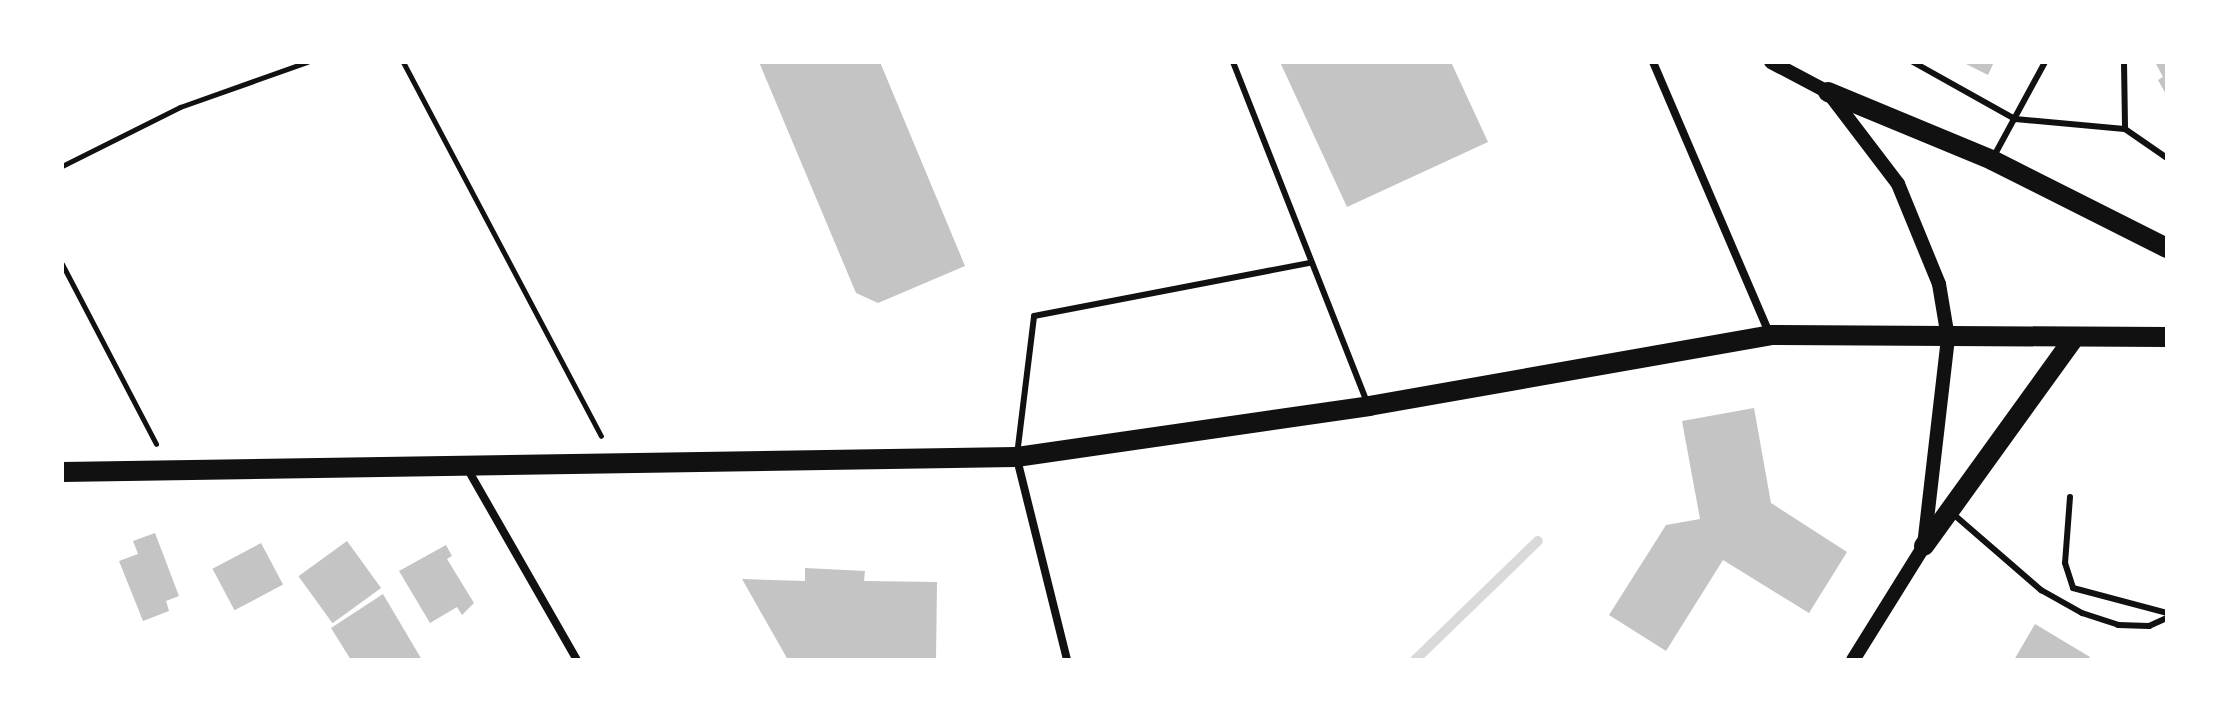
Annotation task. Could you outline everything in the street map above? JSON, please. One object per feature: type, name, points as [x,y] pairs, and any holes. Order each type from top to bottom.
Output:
[{"type":"main road","points":[[1828,92],[1992,160],[2167,248]]},
{"type":"main road","points":[[62,472],[1016,457],[1369,406],[1770,335],[2167,337]]},
{"type":"main road","points":[[1924,546],[2074,338]]},
{"type":"street","points":[[1653,62],[1770,335]]},
{"type":"street","points":[[1771,62],[1828,92],[1898,184],[1939,284],[1948,338],[1924,546],[1853,660]]},
{"type":"street","points":[[1016,457],[1067,660]]},
{"type":"street","points":[[467,467],[577,660]]},
{"type":"lane","points":[[1233,62],[1369,406]]},
{"type":"lane","points":[[1913,62],[2015,119],[2125,129],[2167,158]]},
{"type":"lane","points":[[1992,160],[2045,62]]},
{"type":"lane","points":[[2124,62],[2125,129]]},
{"type":"lane","points":[[1016,457],[1034,316],[1310,263]]},
{"type":"lane","points":[[2070,497],[2065,563],[2073,588],[2167,615]]},
{"type":"lane","points":[[1949,510],[2041,590],[2082,613],[2118,625],[2149,626],[2167,615]]},
{"type":"path","points":[[62,166],[180,107],[307,62]]},
{"type":"path","points":[[403,62],[616,464]]},
{"type":"path","points":[[62,264],[170,471]]},
{"type":"building","points":[[759,62],[880,62],[965,266],[878,303],[856,293]]},
{"type":"building","points":[[1280,62],[1451,62],[1488,142],[1347,207]]},
{"type":"building","points":[[1962,62],[1994,62],[1988,75]]},
{"type":"building","points":[[2155,62],[2167,62],[2167,96],[2158,80],[2163,77]]},
{"type":"building","points":[[1754,408],[1771,503],[1847,552],[1809,613],[1723,560],[1666,651],[1609,615],[1666,525],[1700,519],[1682,421]]},
{"type":"building","points":[[155,533],[179,596],[166,601],[169,611],[143,621],[119,561],[138,554],[133,541]]},
{"type":"building","points":[[347,541],[381,588],[333,623],[298,576]]},
{"type":"building","points":[[261,543],[283,584],[235,610],[212,569]]},
{"type":"building","points":[[446,545],[452,556],[447,559],[474,603],[462,615],[457,607],[430,623],[399,571]]},
{"type":"building","points":[[805,568],[865,571],[864,581],[937,582],[936,660],[788,660],[742,579],[805,581]]},
{"type":"building","points":[[383,594],[422,660],[351,660],[331,628]]},
{"type":"building","points":[[2035,624],[2090,657],[2088,660],[2014,660]]},
{"type":"waterway","points":[[1415,660],[1538,541]]}]
